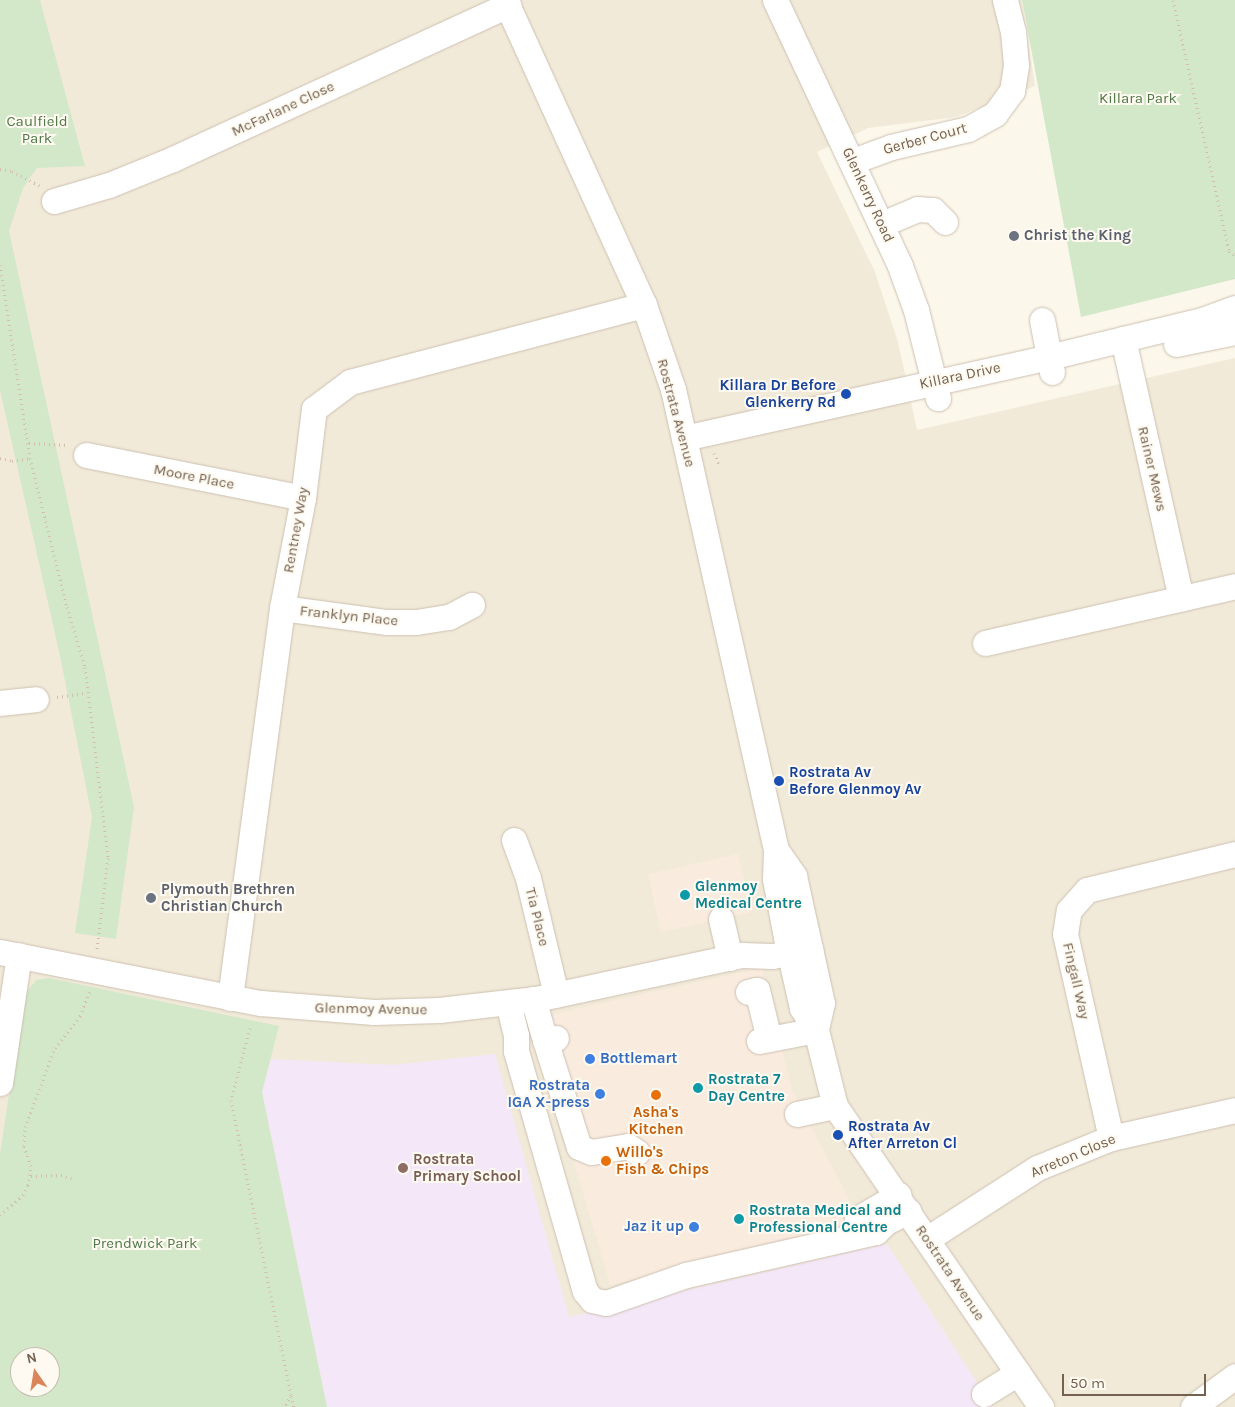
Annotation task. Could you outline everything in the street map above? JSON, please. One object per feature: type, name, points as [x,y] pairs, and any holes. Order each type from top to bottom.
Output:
[{"type":"street","name":"Glenkerry Road","points":[[774,0],[882,224],[916,310],[936,390]]},
{"type":"street","name":"Gerber Court","points":[[853,161],[891,146],[968,129],[995,114],[1012,91],[1016,65],[1013,32],[1005,0]]},
{"type":"street","name":"McFarlane Close","points":[[54,202],[109,185],[181,156],[507,3]]},
{"type":"street","name":"Rostrata Avenue","points":[[507,3],[644,305],[673,389],[776,850],[775,879],[798,943],[802,1008],[816,1030],[836,1106],[1041,1407]]},
{"type":"street","points":[[882,224],[917,209],[933,210],[945,222]]},
{"type":"street","name":"Rentney Way","points":[[230,998],[282,608],[303,498],[314,409],[350,382],[644,305]]},
{"type":"street","name":"Killara Drive","points":[[686,447],[1124,347],[1235,308]]},
{"type":"street","points":[[1042,320],[1051,365]]},
{"type":"street","name":"Killara Drive","points":[[1124,347],[1235,332]]},
{"type":"street","name":"Rainer Mews","points":[[1124,347],[1181,599]]},
{"type":"street","name":"Moore Place","points":[[86,455],[303,498]]},
{"type":"street","points":[[985,643],[1235,586]]},
{"type":"street","name":"Franklyn Place","points":[[282,608],[387,622],[416,622],[449,617],[472,605]]},
{"type":"street","points":[[0,703],[36,699]]},
{"type":"street","name":"Tia Place","points":[[514,840],[529,883],[551,1039],[579,1147],[591,1152],[628,1146],[637,1152]]},
{"type":"street","name":"Fingall Way","points":[[1111,1138],[1065,934],[1069,910],[1087,890],[1235,854]]},
{"type":"street","points":[[721,918],[736,956]]},
{"type":"street","name":"Glenmoy Avenue","points":[[10,953],[230,998],[305,1008],[374,1012],[439,1010],[545,997],[798,943]]},
{"type":"street","points":[[0,1083],[10,953]]},
{"type":"street","points":[[748,992],[757,990],[764,1040],[816,1030]]},
{"type":"street","points":[[508,1003],[516,1035],[516,1051],[587,1296],[606,1303],[707,1278],[876,1232],[903,1203]]},
{"type":"street","points":[[797,1114],[836,1106]]},
{"type":"street","name":"Arreton Close","points":[[927,1239],[1037,1168],[1111,1138],[1235,1110]]},
{"type":"street","points":[[857,1220],[903,1203]]},
{"type":"street","points":[[984,1394],[1018,1373]]},
{"type":"street","points":[[1192,1407],[1235,1376]]},
{"type":"path","points":[[1173,0],[1228,251],[1235,255]]},
{"type":"path","points":[[0,169],[12,171],[38,184],[54,202]]},
{"type":"path","points":[[0,265],[30,458],[71,626],[85,667],[86,693],[108,858],[97,952]]},
{"type":"path","points":[[29,443],[64,442],[86,455]]},
{"type":"path","points":[[0,458],[12,460],[30,458]]},
{"type":"path","points":[[36,699],[86,693]]},
{"type":"path","points":[[0,1216],[23,1195],[31,1176],[23,1140],[27,1121],[55,1048],[83,1012],[92,986]]},
{"type":"path","points":[[250,1028],[231,1100],[294,1407]]},
{"type":"path","points":[[31,1176],[61,1175],[73,1179]]},
{"type":"path","points":[[284,1407],[291,1395]]},
{"type":"shaded area","points":[[0,0],[1022,0],[1035,86],[956,117],[868,128],[817,152],[875,272],[898,342],[917,430],[1235,358],[1235,1407],[0,1407]]},
{"type":"shaded area","points":[[738,854],[752,912],[661,932],[648,874]]},
{"type":"shaded area","points":[[762,968],[792,1090],[863,1226],[610,1285],[532,1019]]},
{"type":"shaded area","name":"Rostrata Primary School","points":[[495,1054],[569,1317],[887,1244],[993,1407],[327,1407],[262,1092],[271,1059],[393,1065]]},
{"type":"green space","name":"Caulfield Park","points":[[0,0],[40,0],[85,166],[37,168],[23,188],[9,231],[134,807],[116,939],[75,933],[92,817],[60,656],[0,390]]},
{"type":"green space","name":"Killara Park","points":[[1022,0],[1235,0],[1235,279],[1081,317]]},
{"type":"green space","name":"Prendwick Park","points":[[49,978],[279,1026],[262,1092],[327,1407],[0,1407],[0,1154],[24,995],[36,980]]},
{"type":"place","name":"Christ the King","points":[[1014,236]]},
{"type":"place","name":"Killara Dr Before Glenkerry Rd","points":[[846,394]]},
{"type":"place","name":"Rostrata Av Before Glenmoy Av","points":[[779,781]]},
{"type":"place","name":"Glenmoy Medical Centre","points":[[685,895]]},
{"type":"place","name":"Plymouth Brethren Christian Church","points":[[151,898]]},
{"type":"place","name":"Bottlemart","points":[[590,1059]]},
{"type":"place","name":"Rostrata 7 Day Centre","points":[[698,1088]]},
{"type":"place","name":"Rostrata IGA X-press","points":[[600,1094]]},
{"type":"place","name":"Asha's Kitchen","points":[[656,1095]]},
{"type":"place","name":"Rostrata Av After Arreton Cl","points":[[838,1135]]},
{"type":"place","name":"Willo's Fish & Chips","points":[[606,1161]]},
{"type":"place","name":"Rostrata Primary School","points":[[403,1168]]},
{"type":"place","name":"Rostrata Medical and Professional Centre","points":[[739,1219]]},
{"type":"place","name":"Jaz it up","points":[[694,1227]]}]
